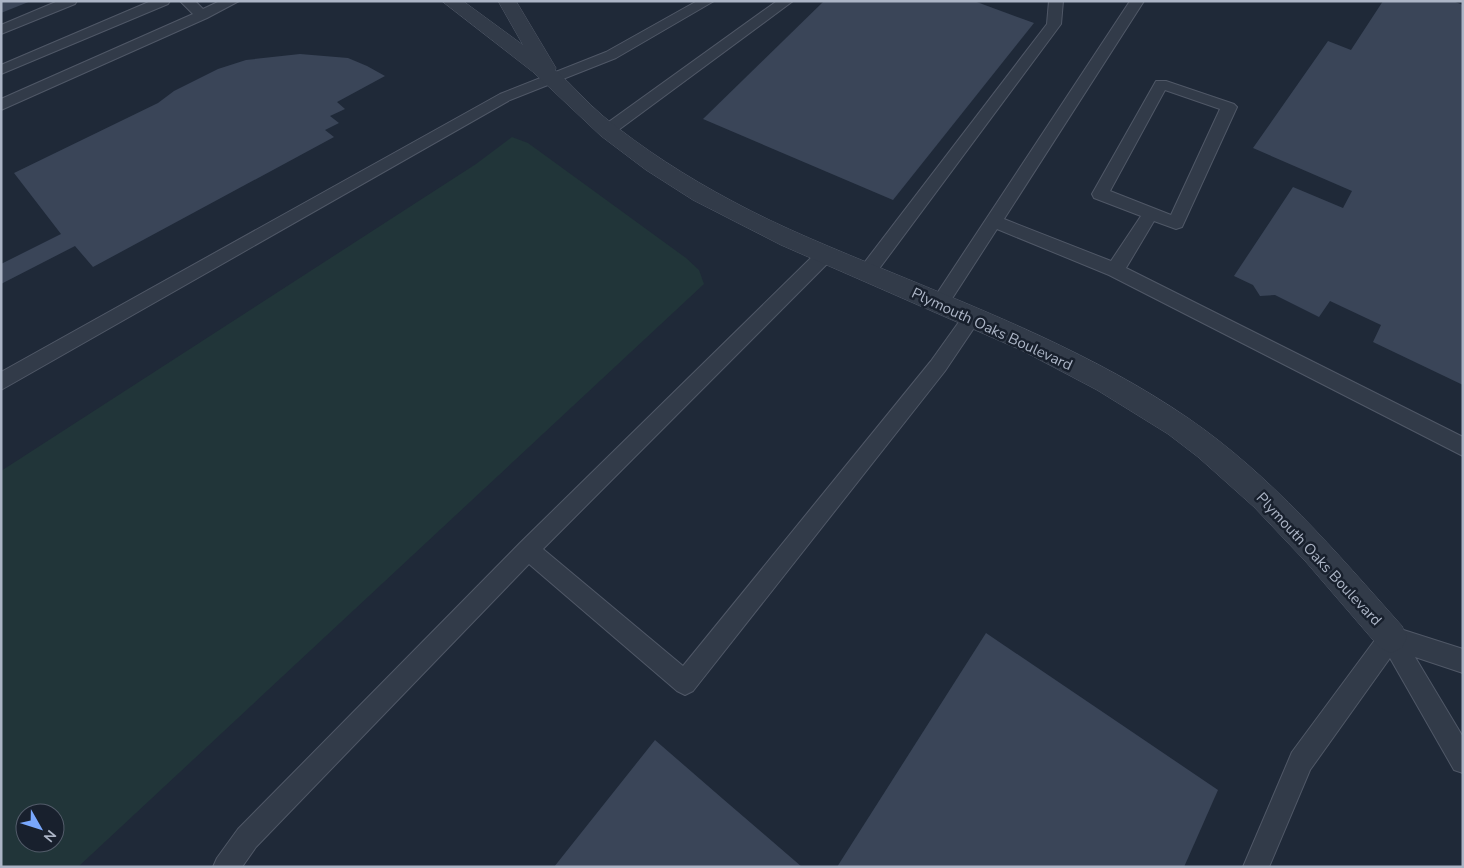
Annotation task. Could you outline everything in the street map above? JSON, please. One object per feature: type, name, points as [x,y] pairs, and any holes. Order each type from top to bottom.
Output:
[{"type":"street","name":"Plymouth Oaks Boulevard","points":[[451,1],[551,78],[580,107],[608,130],[653,164],[703,195],[790,240],[1027,342],[1125,393],[1178,427],[1237,471],[1297,530],[1391,636]]},
{"type":"street","name":"Plymouth Oaks Boulevard","points":[[507,1],[551,78]]},
{"type":"lane","points":[[1,30],[70,1]]},
{"type":"lane","points":[[1,70],[163,1]]},
{"type":"lane","points":[[187,1],[202,15]]},
{"type":"lane","points":[[1,105],[232,1]]},
{"type":"lane","points":[[1,382],[425,140],[505,97],[611,55],[706,1]]},
{"type":"lane","points":[[608,130],[786,1]]},
{"type":"lane","points":[[940,303],[1137,1]]},
{"type":"lane","points":[[867,272],[1054,24],[1053,2]]},
{"type":"lane","points":[[1162,84],[1228,107],[1176,223],[1151,213],[1100,194],[1162,84]]},
{"type":"lane","points":[[1116,270],[1151,213]]},
{"type":"lane","points":[[994,221],[1116,270],[1463,446]]},
{"type":"lane","points":[[226,867],[247,838],[528,550],[825,255]]},
{"type":"lane","points":[[528,550],[685,682],[938,366],[972,317]]},
{"type":"lane","points":[[1391,636],[1463,661]]},
{"type":"lane","points":[[1391,636],[1463,761]]},
{"type":"lane","points":[[1256,867],[1301,761],[1391,636]]},
{"type":"green space","points":[[512,137],[528,143],[686,258],[699,270],[704,284],[78,867],[1,867],[1,471],[476,164]]},
{"type":"building","points":[[1,1],[31,1],[1,13]]},
{"type":"building","points":[[824,1],[974,1],[1034,23],[893,200],[703,119]]},
{"type":"building","points":[[1383,1],[1453,1],[1463,5],[1463,385],[1373,342],[1381,325],[1330,301],[1319,317],[1275,295],[1260,296],[1253,285],[1234,276],[1293,187],[1343,208],[1352,191],[1253,148],[1328,41],[1351,50]]},
{"type":"building","points":[[300,54],[348,58],[385,76],[337,102],[345,109],[330,116],[339,123],[325,130],[334,137],[93,267],[75,246],[1,284],[1,264],[61,234],[14,173],[158,103],[174,91],[218,69],[246,60]]},
{"type":"building","points":[[986,633],[1218,790],[1184,867],[837,867]]},
{"type":"building","points":[[655,740],[723,799],[802,867],[554,867]]}]
